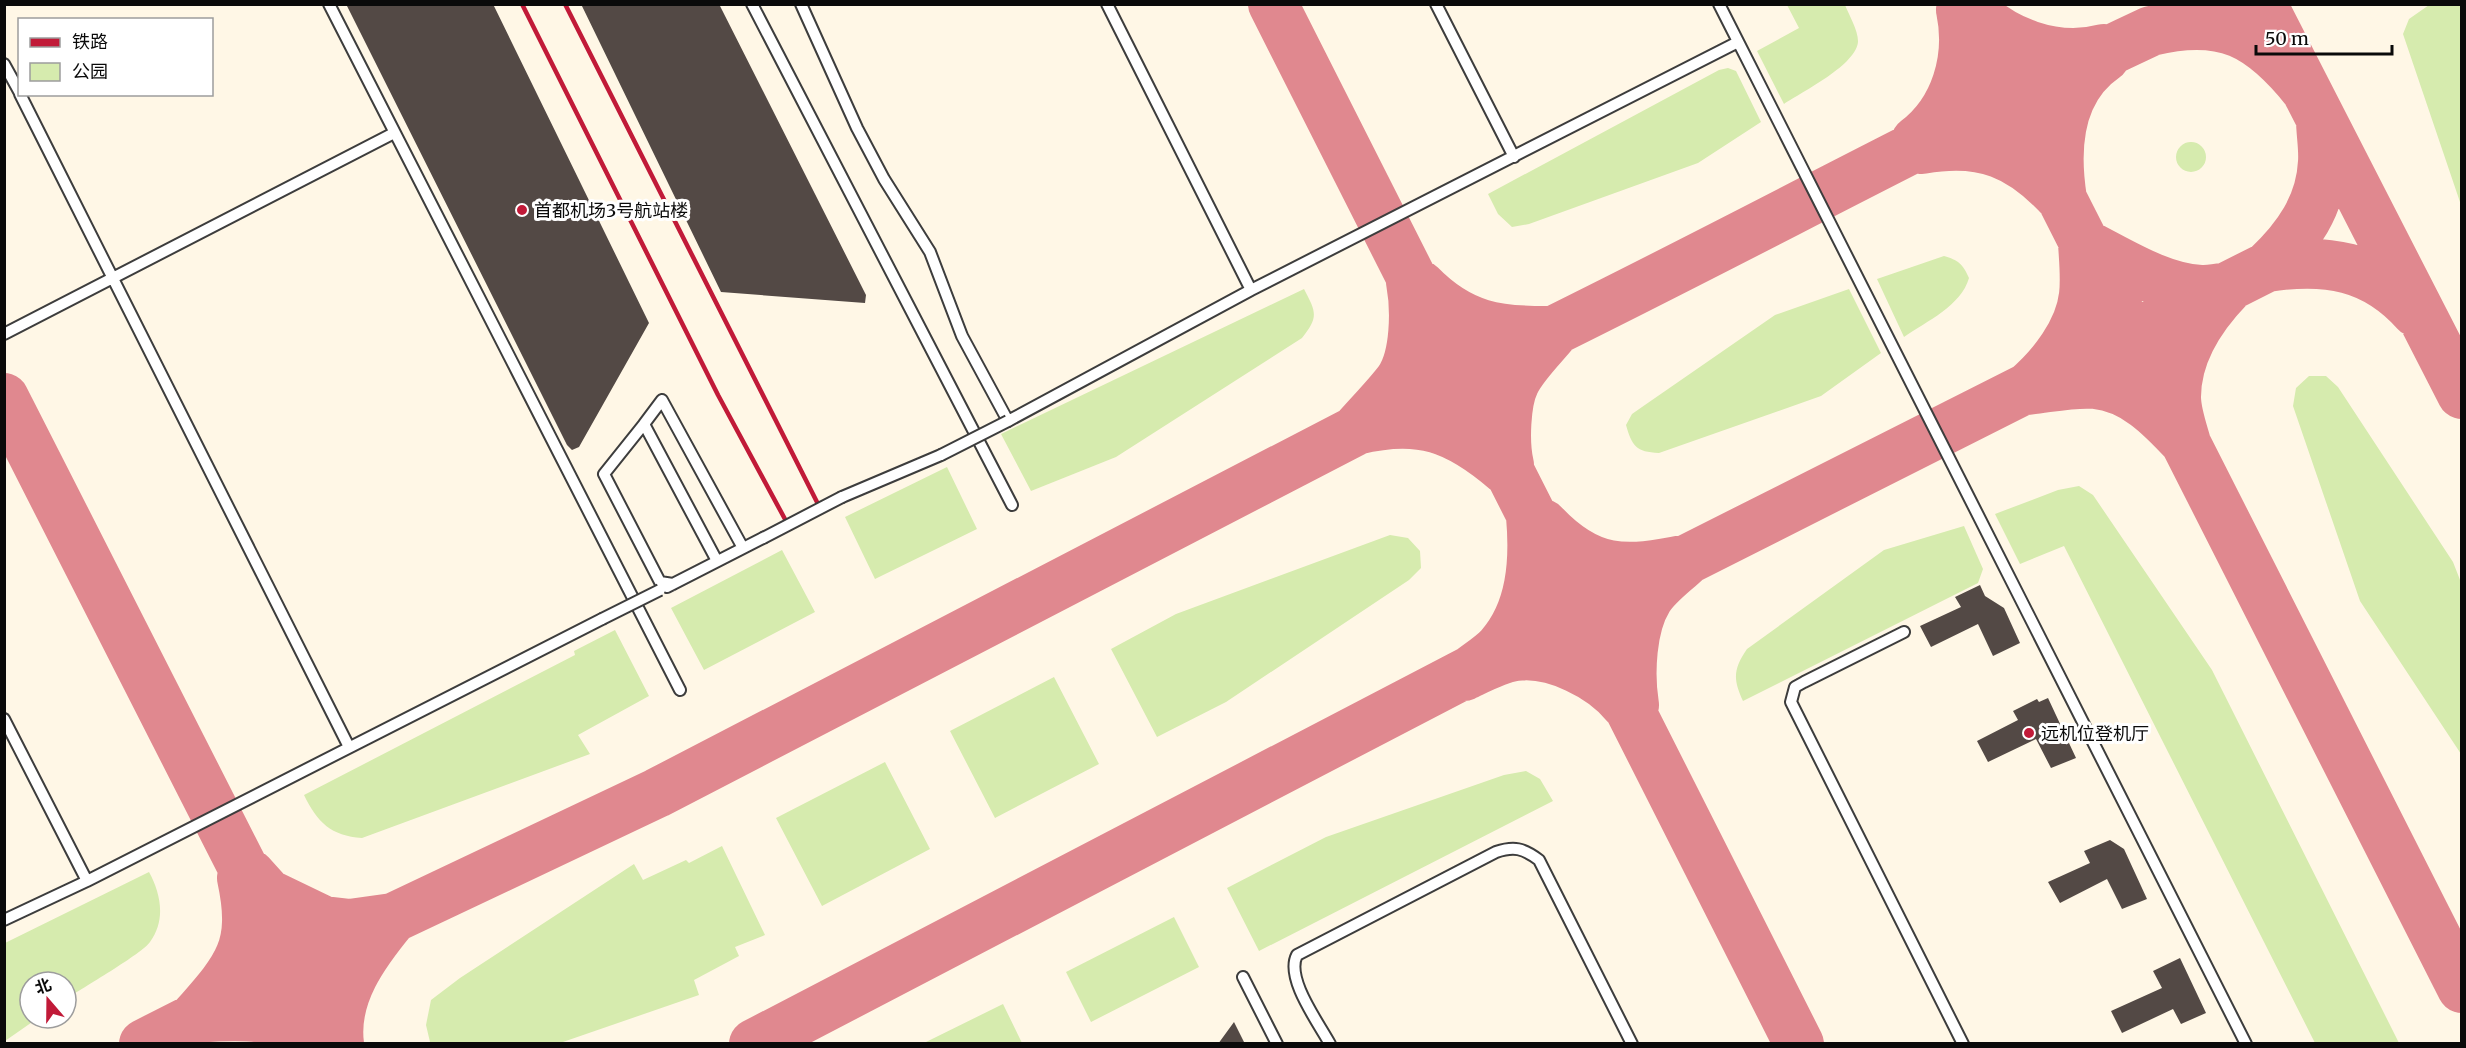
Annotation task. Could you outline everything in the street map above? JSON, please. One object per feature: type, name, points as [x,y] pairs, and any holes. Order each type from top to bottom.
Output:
[{"type":"lane","points":[[329,4],[680,690]]},
{"type":"lane","points":[[752,4],[1012,505]]},
{"type":"lane","points":[[801,4],[857,128],[884,179],[930,252],[962,336],[1008,421]]},
{"type":"lane","points":[[1107,4],[1251,290]]},
{"type":"lane","points":[[1436,4],[1514,157]]},
{"type":"lane","points":[[1719,4],[2246,1044]]},
{"type":"lane","points":[[4,920],[87,881],[842,497],[941,455],[1251,290],[1738,42]]},
{"type":"lane","points":[[4,64],[18,90]]},
{"type":"lane","points":[[21,96],[349,747]]},
{"type":"lane","points":[[4,334],[394,133]]},
{"type":"lane","points":[[673,584],[660,582],[604,474],[662,400],[743,548]]},
{"type":"lane","points":[[644,424],[717,561]]},
{"type":"lane","points":[[1904,632],[1795,687],[1791,702],[1963,1044]]},
{"type":"lane","points":[[4,719],[87,881]]},
{"type":"lane","points":[[1330,1044],[1294,978],[1293,963],[1297,955],[1496,852],[1512,847],[1527,851],[1539,860],[1632,1044]]},
{"type":"lane","points":[[1243,977],[1276,1044]]},
{"type":"green space","points":[[1787,5],[1845,5],[1855,27],[1858,41],[1856,50],[1839,68],[1784,104],[1757,51],[1799,28]]},
{"type":"green space","points":[[2429,5],[2461,5],[2461,205],[2403,34],[2409,19]]},
{"type":"green space","points":[[1728,68],[1736,71],[1761,122],[1698,163],[1529,224],[1512,227],[1498,214],[1488,194],[1719,70]]},
{"type":"green space","points":[[2191,142],[2202,146],[2206,157],[2202,168],[2191,172],[2180,168],[2176,157],[2180,146]]},
{"type":"green space","points":[[1944,256],[1960,263],[1965,269],[1969,278],[1965,288],[1951,305],[1904,337],[1877,279]]},
{"type":"green space","points":[[1304,289],[1314,314],[1311,325],[1302,338],[1116,457],[1031,491],[1001,434]]},
{"type":"green space","points":[[1849,289],[1881,353],[1821,396],[1659,453],[1645,451],[1633,443],[1626,425],[1632,414],[1775,315]]},
{"type":"green space","points":[[2309,376],[2326,376],[2338,387],[2453,562],[2462,585],[2461,754],[2360,601],[2293,406],[2296,388]]},
{"type":"green space","points":[[947,467],[977,529],[875,579],[845,517]]},
{"type":"green space","points":[[2079,486],[2093,495],[2212,670],[2399,1043],[2315,1043],[2064,546],[2020,564],[1995,514],[2058,490]]},
{"type":"green space","points":[[1964,526],[1983,569],[1978,583],[1743,701],[1737,687],[1736,675],[1739,663],[1747,649],[1884,550]]},
{"type":"green space","points":[[1390,535],[1408,538],[1420,551],[1421,568],[1409,580],[1226,702],[1157,737],[1111,649],[1176,614]]},
{"type":"green space","points":[[782,550],[815,612],[704,670],[671,608]]},
{"type":"green space","points":[[615,630],[649,696],[578,735],[590,754],[362,838],[333,831],[320,820],[309,805],[304,795],[575,655],[574,651]]},
{"type":"green space","points":[[1054,677],[1099,764],[995,818],[950,731]]},
{"type":"green space","points":[[885,762],[930,849],[822,906],[776,818]]},
{"type":"green space","points":[[1526,771],[1540,779],[1553,801],[1259,951],[1227,888],[1326,837],[1504,775]]},
{"type":"green space","points":[[722,846],[765,935],[735,947],[739,956],[694,980],[699,995],[560,1043],[430,1042],[426,1025],[431,1000],[460,978],[634,864],[643,880],[686,860],[689,863]]},
{"type":"green space","points":[[149,872],[160,907],[158,925],[150,942],[78,991],[78,970],[18,970],[18,1030],[21,1030],[5,1041],[5,943]]},
{"type":"green space","points":[[1174,917],[1199,967],[1091,1022],[1066,972]]},
{"type":"green space","points":[[1003,1004],[1022,1043],[924,1043]]},
{"type":"building","name":"首都机场3号航站楼","points":[[346,4],[493,4],[649,323],[579,447],[572,450],[567,445]]},
{"type":"building","name":"首都机场3号航站楼","points":[[581,4],[719,4],[866,295],[865,303],[721,292]]},
{"type":"building","points":[[1980,585],[1985,596],[2004,608],[2020,643],[1993,656],[1978,624],[1931,647],[1920,626],[1961,607],[1955,597]]},
{"type":"building","name":"远机位登机厅","points":[[2048,698],[2076,758],[2051,768],[2036,739],[1988,762],[1977,741],[2018,720],[2013,711],[2037,699],[2039,702]]},
{"type":"building","points":[[2110,840],[2124,849],[2147,899],[2122,909],[2107,879],[2060,903],[2048,882],[2090,863],[2084,851]]},
{"type":"building","points":[[2180,958],[2206,1013],[2181,1024],[2173,1009],[2122,1033],[2111,1011],[2162,988],[2153,971]]},
{"type":"building","points":[[1234,1022],[1245,1044],[1218,1044]]},
{"type":"taxiway","points":[[1273,4],[1799,1044]]},
{"type":"taxiway","points":[[1963,4],[2462,988]]},
{"type":"taxiway","points":[[1967,4],[1996,29],[2030,46],[2067,53],[2104,49]]},
{"type":"taxiway","points":[[2262,4],[2462,394]]},
{"type":"taxiway","points":[[1916,141],[1941,115],[1957,82],[1964,46],[1961,10]]},
{"type":"taxiway","points":[[144,1044],[393,918],[657,793],[1461,376],[1634,291],[1978,115],[2151,31],[2177,26],[2200,25],[2220,27],[2239,33],[2273,55],[2306,90]]},
{"type":"taxiway","points":[[1922,149],[1964,146],[1999,153],[2031,171],[2047,183],[2062,199],[2059,160],[2063,121],[2077,86],[2089,70],[2105,57]]},
{"type":"taxiway","points":[[754,1044],[1583,612],[2267,267],[2289,244],[2313,206],[2323,162],[2321,119]]},
{"type":"taxiway","points":[[2083,243],[2140,272],[2170,284],[2201,290],[2229,287],[2199,324],[2180,366],[2176,403],[2186,443],[2145,404],[2122,391],[2095,384],[2025,390],[2054,360],[2077,322],[2085,289],[2083,243]]},
{"type":"taxiway","points":[[2267,267],[2309,264],[2348,268],[2383,284],[2400,296],[2416,312]]},
{"type":"taxiway","points":[[1411,282],[1414,305],[1413,333],[1405,371],[1356,430],[1379,425],[1400,424],[1437,428],[1471,444],[1506,470]]},
{"type":"taxiway","points":[[1420,285],[1450,310],[1482,324],[1516,330],[1555,331],[1523,369],[1512,390],[1506,423],[1509,465]]},
{"type":"taxiway","points":[[4,398],[294,968],[329,1044]]},
{"type":"taxiway","points":[[1531,516],[1531,568],[1525,602],[1519,618],[1500,647],[1464,676],[1510,657],[1530,655],[1546,657],[1591,675],[1616,694],[1626,705]]},
{"type":"taxiway","points":[[1543,524],[1577,552],[1610,565],[1645,566],[1688,559],[1656,588],[1642,610],[1633,650],[1634,705]]},
{"type":"taxiway","points":[[250,874],[268,894],[324,921],[350,924],[393,918],[362,960],[346,992],[338,1026],[339,1044]]},
{"type":"taxiway","points":[[242,878],[247,922],[240,956],[222,985],[194,1018],[243,1016],[274,1020],[303,1033],[317,1044]]},
{"type":"railway","points":[[522,4],[718,395],[786,521]]},
{"type":"railway","points":[[565,4],[819,506]]},
{"type":"place","name":"首都机场3号航站楼","points":[[522,210]]},
{"type":"place","name":"远机位登机厅","points":[[2029,733]]}]
